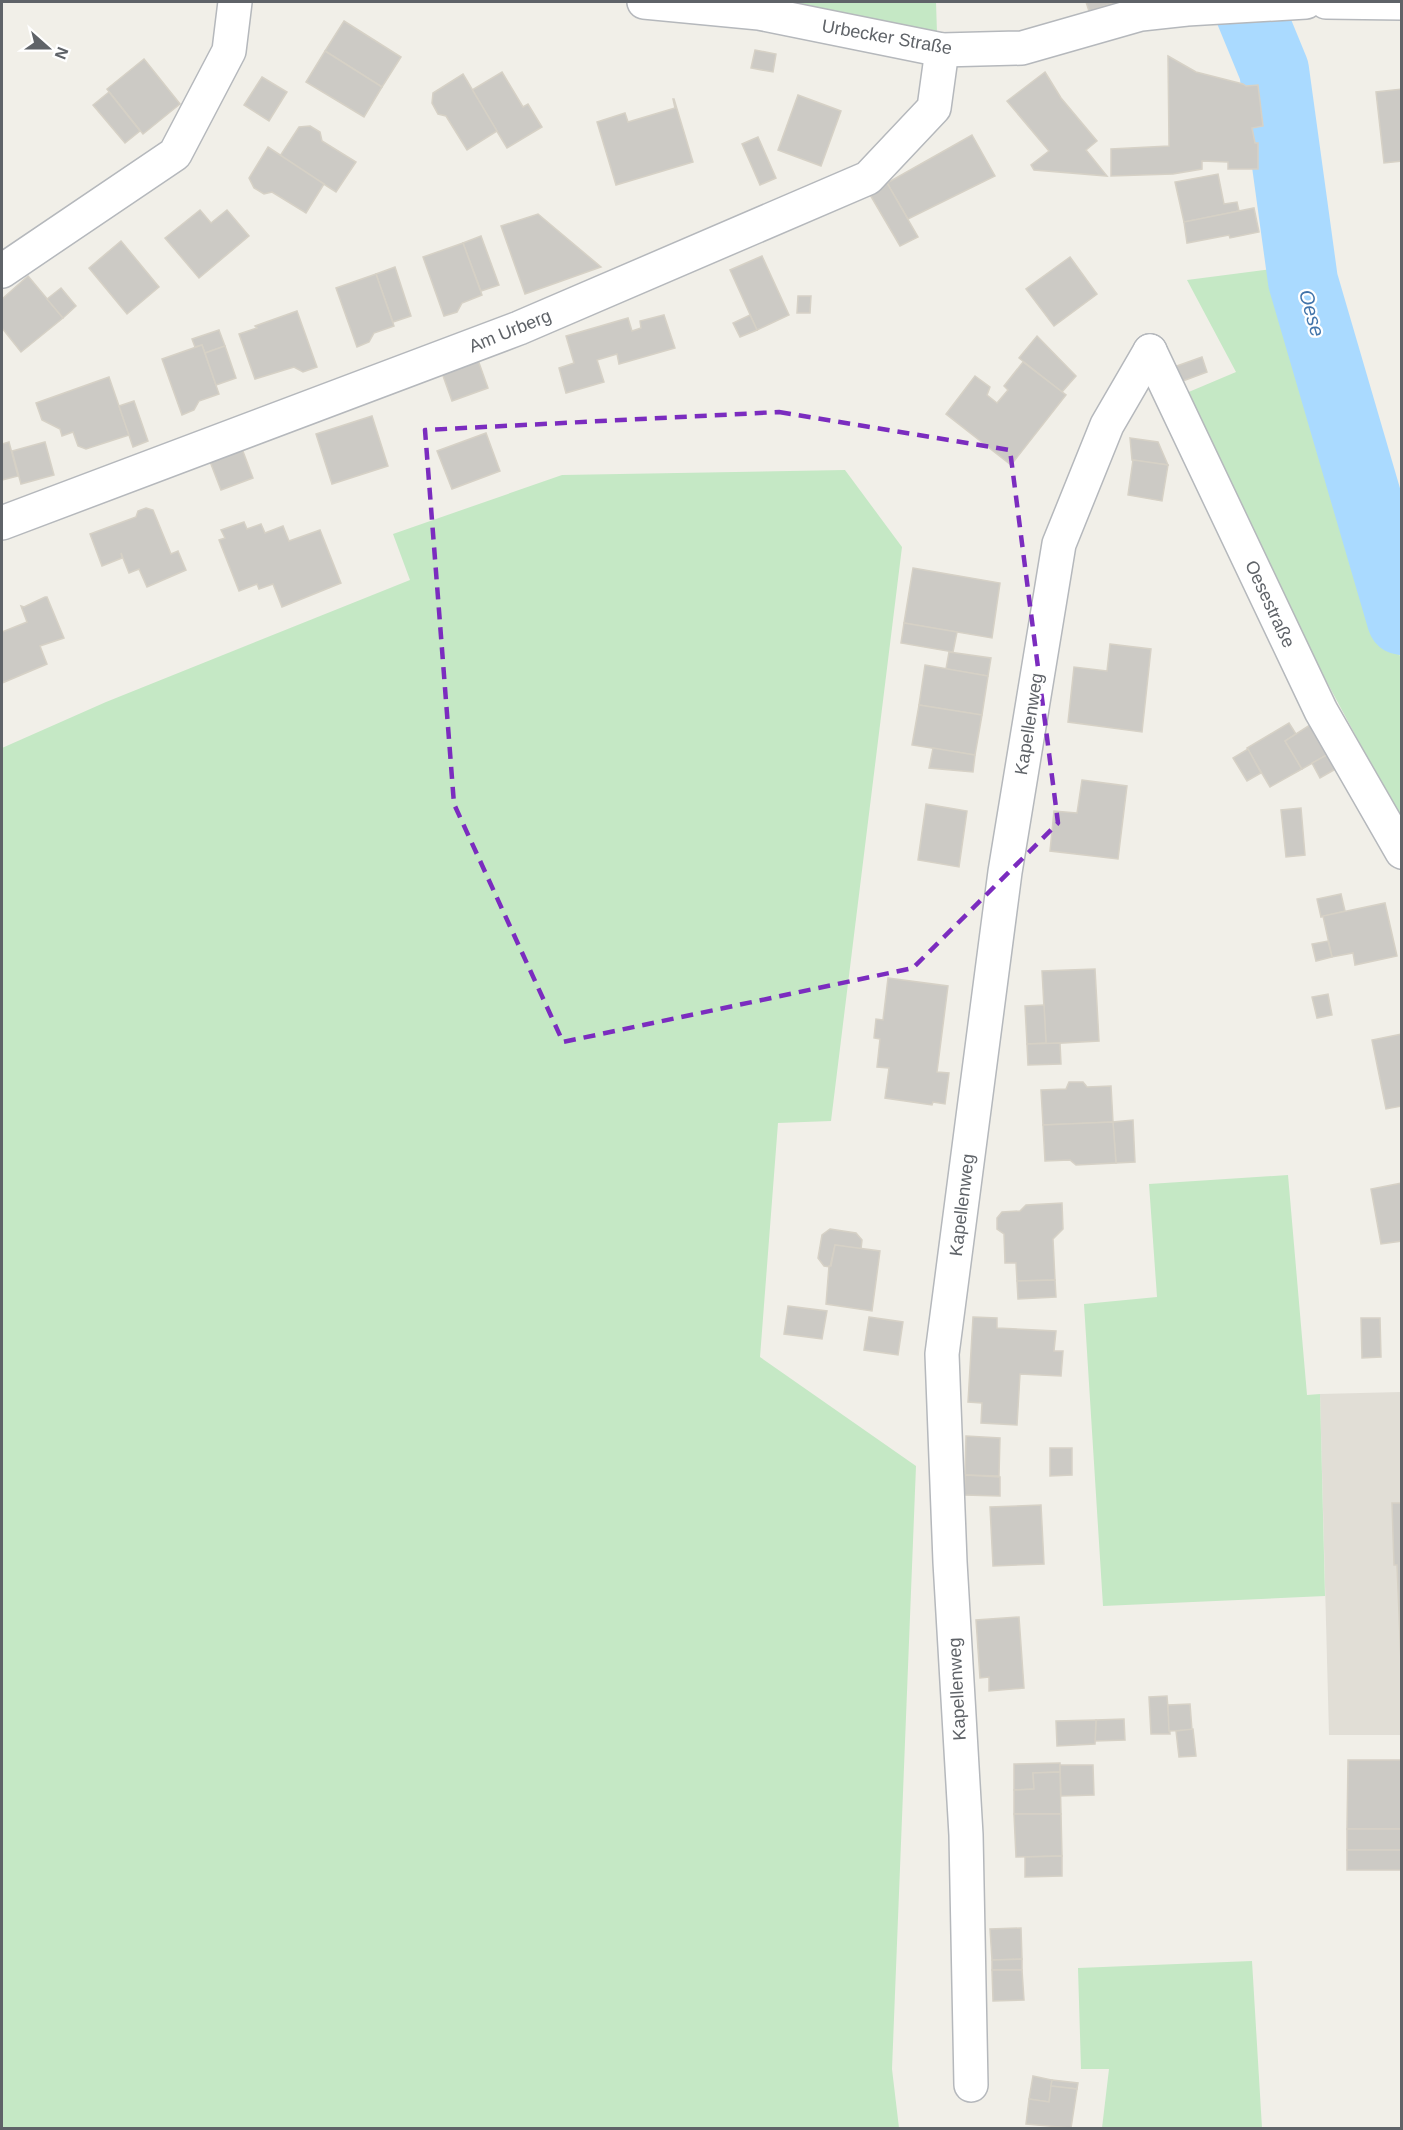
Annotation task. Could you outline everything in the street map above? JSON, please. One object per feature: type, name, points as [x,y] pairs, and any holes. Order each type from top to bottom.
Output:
[{"type":"street","points":[[2,271],[175,154],[229,51],[235,2]]},
{"type":"street","name":"Urbecker Straße","points":[[644,2],[762,7],[942,50],[1022,48],[1141,14],[1294,2]]},
{"type":"street","points":[[1326,2],[1401,3]]},
{"type":"street","name":"Am Urberg","points":[[2,523],[519,328],[868,178],[934,108],[942,50]]},
{"type":"street","name":"Oesestraße","points":[[1150,351],[1321,711],[1401,852]]},
{"type":"street","name":"Kapellenweg","points":[[971,2085],[966,1835],[950,1562],[942,1354],[1005,872],[1059,544],[1107,425],[1150,351]]},
{"type":"highlighted area","points":[[779,412],[1010,450],[1058,823],[913,968],[563,1042],[454,804],[425,430]]},
{"type":"shaded area","points":[[1401,1392],[1401,1735],[1329,1735],[1320,1394]]},
{"type":"green space","points":[[777,2],[936,2],[937,34]]},
{"type":"green space","points":[[1287,267],[1401,660],[1401,820],[1293,619],[1184,394],[1236,372],[1187,280]]},
{"type":"green space","points":[[845,470],[902,547],[831,1121],[778,1123],[760,1357],[916,1466],[892,2069],[899,2128],[2,2128],[2,748],[106,702],[410,580],[393,534],[562,475]]},
{"type":"green space","points":[[1288,1175],[1307,1395],[1320,1394],[1325,1596],[1103,1606],[1084,1304],[1157,1297],[1149,1184]]},
{"type":"green space","points":[[1252,1961],[1262,2128],[1102,2128],[1109,2069],[1081,2069],[1078,1968]]},
{"type":"building","points":[[1086,2],[1117,2],[1089,11]]},
{"type":"building","points":[[344,21],[401,57],[382,87],[325,51]]},
{"type":"building","points":[[755,50],[776,54],[773,72],[751,68]]},
{"type":"building","points":[[325,51],[382,87],[364,117],[306,82]]},
{"type":"building","points":[[1168,56],[1196,72],[1246,86],[1258,85],[1263,126],[1252,128],[1255,143],[1258,143],[1258,169],[1228,169],[1228,162],[1202,161],[1202,169],[1173,174],[1111,176],[1111,149],[1169,146]]},
{"type":"building","points":[[144,59],[180,104],[143,134],[107,89]]},
{"type":"building","points":[[502,72],[523,107],[528,104],[542,127],[507,148],[472,90]]},
{"type":"building","points":[[1045,72],[1061,98],[1097,141],[1086,150],[1107,176],[1034,170],[1031,165],[1049,151],[1007,101]]},
{"type":"building","points":[[463,74],[497,131],[467,150],[446,116],[438,114],[432,103],[433,93]]},
{"type":"building","points":[[262,77],[287,92],[269,121],[244,105]]},
{"type":"building","points":[[1402,89],[1402,161],[1384,163],[1376,92]]},
{"type":"building","points":[[109,92],[140,131],[125,143],[93,105]]},
{"type":"building","points":[[798,95],[841,111],[821,166],[778,150]]},
{"type":"building","points":[[673,99],[693,162],[616,185],[597,122],[625,113],[628,122],[675,108]]},
{"type":"building","points":[[310,126],[320,132],[322,141],[356,162],[336,192],[280,156],[299,127]]},
{"type":"building","points":[[972,135],[995,176],[908,219],[887,183]]},
{"type":"building","points":[[758,137],[776,178],[760,185],[742,144]]},
{"type":"building","points":[[268,147],[324,184],[306,213],[272,192],[264,194],[254,188],[249,178]]},
{"type":"building","points":[[1218,174],[1224,204],[1237,202],[1239,211],[1184,222],[1175,182]]},
{"type":"building","points":[[887,183],[918,237],[900,246],[869,193]]},
{"type":"building","points":[[1254,208],[1259,232],[1187,243],[1184,222]]},
{"type":"building","points":[[200,210],[211,223],[227,210],[249,236],[199,278],[165,238]]},
{"type":"building","points":[[538,214],[601,267],[525,294],[501,226]]},
{"type":"building","points":[[481,236],[499,285],[481,291],[463,243]]},
{"type":"building","points":[[121,241],[159,287],[127,314],[89,268]]},
{"type":"building","points":[[463,243],[482,295],[462,303],[457,312],[444,316],[423,257]]},
{"type":"building","points":[[762,256],[789,315],[757,330],[730,270]]},
{"type":"building","points":[[1070,257],[1097,294],[1054,326],[1026,289]]},
{"type":"building","points":[[395,267],[411,316],[393,322],[376,274]]},
{"type":"building","points":[[376,274],[394,326],[374,333],[369,342],[357,347],[336,288]]},
{"type":"building","points":[[28,276],[63,318],[21,352],[2,328],[2,299]]},
{"type":"building","points":[[61,288],[76,306],[63,318],[47,299]]},
{"type":"building","points":[[798,296],[811,296],[810,313],[797,313]]},
{"type":"building","points":[[297,311],[317,367],[303,372],[294,367],[255,379],[239,334]]},
{"type":"building","points":[[664,315],[675,348],[619,364],[617,354],[597,360],[604,382],[566,393],[559,368],[574,363],[566,336],[628,318],[632,331],[641,328],[640,321]]},
{"type":"building","points":[[750,315],[757,330],[740,337],[733,323]]},
{"type":"building","points":[[219,330],[225,346],[205,353],[202,345],[195,347],[192,339]]},
{"type":"building","points":[[1037,336],[1076,376],[1062,392],[1019,358]]},
{"type":"building","points":[[202,345],[219,394],[199,401],[194,410],[182,415],[162,359]]},
{"type":"building","points":[[225,346],[236,378],[216,385],[205,353]]},
{"type":"building","points":[[1202,357],[1207,372],[1180,382],[1174,367]]},
{"type":"building","points":[[478,360],[488,388],[452,401],[442,373]]},
{"type":"building","points":[[1023,362],[1066,395],[1011,465],[946,414],[975,376],[990,387],[987,395],[997,403],[1008,390],[1004,386]]},
{"type":"building","points":[[109,377],[129,435],[86,449],[78,446],[73,432],[62,436],[60,429],[42,420],[36,403]]},
{"type":"building","points":[[134,401],[148,441],[133,447],[119,406]]},
{"type":"building","points":[[372,416],[388,466],[332,484],[316,434]]},
{"type":"building","points":[[486,433],[500,471],[452,489],[437,451]]},
{"type":"building","points":[[1130,438],[1158,442],[1168,465],[1132,460]]},
{"type":"building","points":[[9,442],[18,476],[2,480],[2,444]]},
{"type":"building","points":[[45,442],[54,475],[21,484],[12,451]]},
{"type":"building","points":[[241,446],[253,478],[221,490],[209,459]]},
{"type":"building","points":[[1133,460],[1168,465],[1162,501],[1128,495]]},
{"type":"building","points":[[146,508],[153,510],[171,554],[178,551],[186,570],[147,587],[139,569],[129,573],[121,553],[122,558],[102,566],[90,534],[136,517],[138,511]]},
{"type":"building","points":[[244,522],[247,529],[261,524],[265,533],[283,526],[289,541],[320,530],[341,583],[282,607],[273,584],[259,589],[257,584],[239,591],[219,540],[225,538],[221,530]]},
{"type":"building","points":[[913,568],[1000,583],[992,638],[904,623]]},
{"type":"building","points":[[47,597],[64,638],[40,646],[47,664],[2,683],[2,632],[27,622],[21,606],[24,607]]},
{"type":"building","points":[[904,623],[957,632],[953,652],[901,643]]},
{"type":"building","points":[[1110,644],[1151,649],[1142,732],[1068,722],[1074,667],[1107,671]]},
{"type":"building","points":[[949,652],[991,658],[988,676],[946,669]]},
{"type":"building","points":[[925,665],[988,676],[982,715],[919,705]]},
{"type":"building","points":[[919,705],[982,715],[975,755],[912,745]]},
{"type":"building","points":[[1289,723],[1296,734],[1285,741],[1302,769],[1270,787],[1247,748]]},
{"type":"building","points":[[1313,723],[1332,752],[1302,769],[1285,741]]},
{"type":"building","points":[[933,748],[975,755],[973,772],[929,768]]},
{"type":"building","points":[[1248,749],[1261,773],[1247,781],[1233,758]]},
{"type":"building","points":[[1332,752],[1341,766],[1320,778],[1312,763]]},
{"type":"building","points":[[1082,780],[1127,786],[1118,859],[1050,851],[1054,811],[1077,813]]},
{"type":"building","points":[[926,804],[967,811],[959,867],[918,860]]},
{"type":"building","points":[[1301,808],[1305,855],[1286,857],[1281,810]]},
{"type":"building","points":[[1341,894],[1345,911],[1321,917],[1317,899]]},
{"type":"building","points":[[1385,903],[1397,956],[1355,965],[1353,953],[1332,957],[1323,916]]},
{"type":"building","points":[[1328,941],[1332,957],[1316,961],[1312,944]]},
{"type":"building","points":[[1095,969],[1099,1041],[1046,1044],[1042,971]]},
{"type":"building","points":[[888,978],[948,986],[937,1072],[949,1073],[945,1104],[933,1102],[932,1105],[885,1098],[889,1068],[877,1067],[880,1039],[874,1038],[876,1019],[883,1020]]},
{"type":"building","points":[[1328,994],[1332,1015],[1317,1018],[1312,997]]},
{"type":"building","points":[[1044,1005],[1046,1043],[1027,1044],[1025,1006]]},
{"type":"building","points":[[1402,1034],[1402,1106],[1386,1109],[1372,1040]]},
{"type":"building","points":[[1060,1043],[1061,1064],[1028,1065],[1027,1044]]},
{"type":"building","points":[[1069,1082],[1083,1082],[1087,1087],[1111,1086],[1113,1122],[1043,1125],[1041,1090],[1066,1089]]},
{"type":"building","points":[[1133,1120],[1135,1162],[1116,1163],[1113,1122]]},
{"type":"building","points":[[1113,1122],[1116,1163],[1076,1165],[1070,1160],[1045,1161],[1043,1125]]},
{"type":"building","points":[[1402,1183],[1402,1241],[1381,1244],[1371,1189]]},
{"type":"building","points":[[1062,1203],[1063,1229],[1053,1239],[1055,1280],[1017,1281],[1016,1263],[1005,1263],[1004,1234],[997,1229],[997,1218],[1002,1212],[1020,1211],[1026,1205]]},
{"type":"building","points":[[830,1229],[856,1233],[862,1240],[861,1249],[835,1245],[830,1267],[824,1266],[818,1258],[822,1235]]},
{"type":"building","points":[[835,1245],[880,1251],[872,1311],[826,1304],[829,1266],[831,1266]]},
{"type":"building","points":[[1055,1280],[1056,1297],[1018,1299],[1017,1281]]},
{"type":"building","points":[[788,1306],[827,1311],[822,1339],[784,1334]]},
{"type":"building","points":[[869,1317],[903,1322],[898,1355],[864,1350]]},
{"type":"building","points":[[973,1317],[997,1318],[997,1328],[1056,1331],[1054,1351],[1063,1351],[1061,1376],[1020,1374],[1017,1425],[981,1423],[982,1403],[968,1402]]},
{"type":"building","points":[[1361,1318],[1380,1318],[1381,1357],[1362,1358]]},
{"type":"building","points":[[966,1436],[1000,1438],[999,1476],[965,1475]]},
{"type":"building","points":[[1050,1448],[1072,1448],[1072,1475],[1050,1476]]},
{"type":"building","points":[[965,1475],[1000,1477],[1000,1496],[964,1495]]},
{"type":"building","points":[[1392,1503],[1402,1503],[1402,1687],[1397,1565],[1394,1565]]},
{"type":"building","points":[[1041,1505],[1044,1564],[993,1566],[990,1507]]},
{"type":"building","points":[[1019,1617],[1024,1688],[989,1691],[989,1677],[980,1678],[976,1620]]},
{"type":"building","points":[[1167,1696],[1170,1734],[1151,1734],[1149,1697]]},
{"type":"building","points":[[1190,1704],[1192,1730],[1169,1731],[1168,1705]]},
{"type":"building","points":[[1124,1719],[1125,1740],[1095,1741],[1096,1720]]},
{"type":"building","points":[[1096,1720],[1095,1744],[1057,1746],[1056,1721]]},
{"type":"building","points":[[1193,1729],[1196,1756],[1179,1757],[1176,1731]]},
{"type":"building","points":[[1348,1760],[1402,1760],[1402,1829],[1347,1829]]},
{"type":"building","points":[[1060,1763],[1060,1772],[1033,1773],[1034,1789],[1014,1790],[1014,1764]]},
{"type":"building","points":[[1060,1765],[1093,1765],[1094,1795],[1061,1796]]},
{"type":"building","points":[[1060,1772],[1061,1814],[1014,1814],[1014,1790],[1034,1789],[1033,1773]]},
{"type":"building","points":[[1014,1814],[1061,1814],[1062,1856],[1016,1857]]},
{"type":"building","points":[[1347,1829],[1402,1829],[1402,1850],[1347,1850]]},
{"type":"building","points":[[1347,1850],[1402,1850],[1402,1870],[1347,1870]]},
{"type":"building","points":[[1062,1856],[1062,1876],[1025,1877],[1025,1857]]},
{"type":"building","points":[[1021,1928],[1022,1959],[992,1960],[990,1929]]},
{"type":"building","points":[[1022,1959],[1022,1970],[992,1970],[992,1960]]},
{"type":"building","points":[[992,1970],[1022,1970],[1024,2000],[993,2001]]},
{"type":"building","points":[[1033,2076],[1052,2080],[1049,2102],[1029,2099]]},
{"type":"building","points":[[1052,2080],[1078,2083],[1077,2089],[1051,2086]]},
{"type":"building","points":[[1051,2086],[1077,2089],[1071,2128],[1026,2124],[1029,2099],[1049,2102]]},
{"type":"waterway","name":"Oese","points":[[1246,2],[1274,70],[1303,281],[1402,620]]}]
